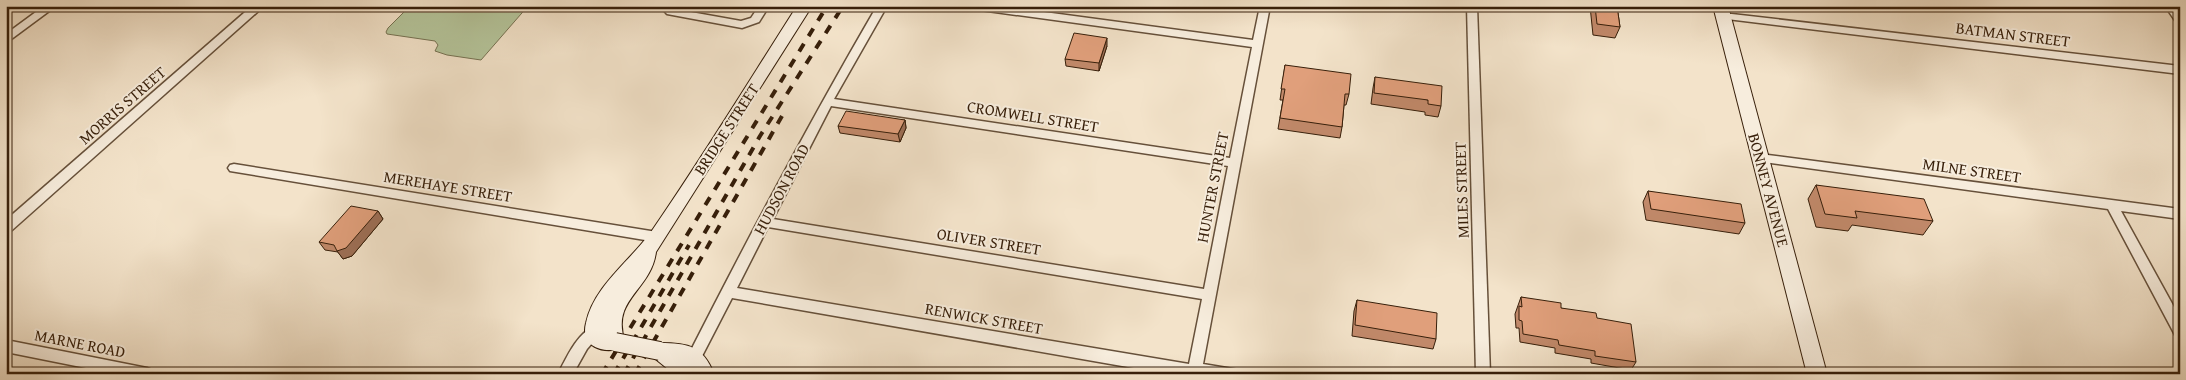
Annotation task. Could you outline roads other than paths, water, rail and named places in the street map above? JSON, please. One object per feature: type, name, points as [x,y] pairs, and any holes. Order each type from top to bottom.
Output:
[{"type":"main road","name":"BRIDGE STREET","points":[[594,333],[598,313],[630,267],[652,244],[805,6]]},
{"type":"main road","name":"BONNEY AVENUE","points":[[1721,11],[1817,374]]},
{"type":"main road","name":"BRIDGE STREET","points":[[615,342],[609,327],[610,317],[623,295],[642,270],[652,244]]},
{"type":"main road","points":[[594,333],[600,342],[615,342],[660,351],[692,368]]},
{"type":"street","points":[[6,40],[51,6]]},
{"type":"street","name":"MORRIS STREET","points":[[6,228],[259,6]]},
{"type":"street","points":[[665,6],[671,12],[742,25],[755,20],[764,6]]},
{"type":"street","name":"HUDSON ROAD","points":[[692,368],[764,222],[827,102],[882,6]]},
{"type":"street","points":[[974,6],[1258,44]]},
{"type":"street","name":"HUNTER STREET","points":[[1194,372],[1265,6]]},
{"type":"street","name":"MILES STREET","points":[[1472,6],[1483,374]]},
{"type":"street","points":[[2170,6],[2180,20]]},
{"type":"street","name":"BATMAN STREET","points":[[1721,11],[2180,70]]},
{"type":"street","name":"CROMWELL STREET","points":[[827,102],[1235,163]]},
{"type":"street","name":"MILNE STREET","points":[[1760,158],[2180,214]]},
{"type":"street","name":"MEREHAYE STREET","points":[[234,168],[652,244]]},
{"type":"street","points":[[2112,205],[2180,330]]},
{"type":"street","name":"OLIVER STREET","points":[[764,222],[1209,295]]},
{"type":"street","name":"RENWICK STREET","points":[[729,292],[1180,370],[1234,374]]},
{"type":"street","name":"BRIDGE STREET","points":[[565,374],[582,345],[594,333]]},
{"type":"street","name":"MARNE ROAD","points":[[6,346],[147,374]]},
{"type":"railway","points":[[602,374],[827,6]]},
{"type":"railway","points":[[624,374],[760,136],[843,6]]},
{"type":"railway","points":[[635,374],[782,116]]},
{"type":"railway","points":[[614,374],[689,245]]}]
